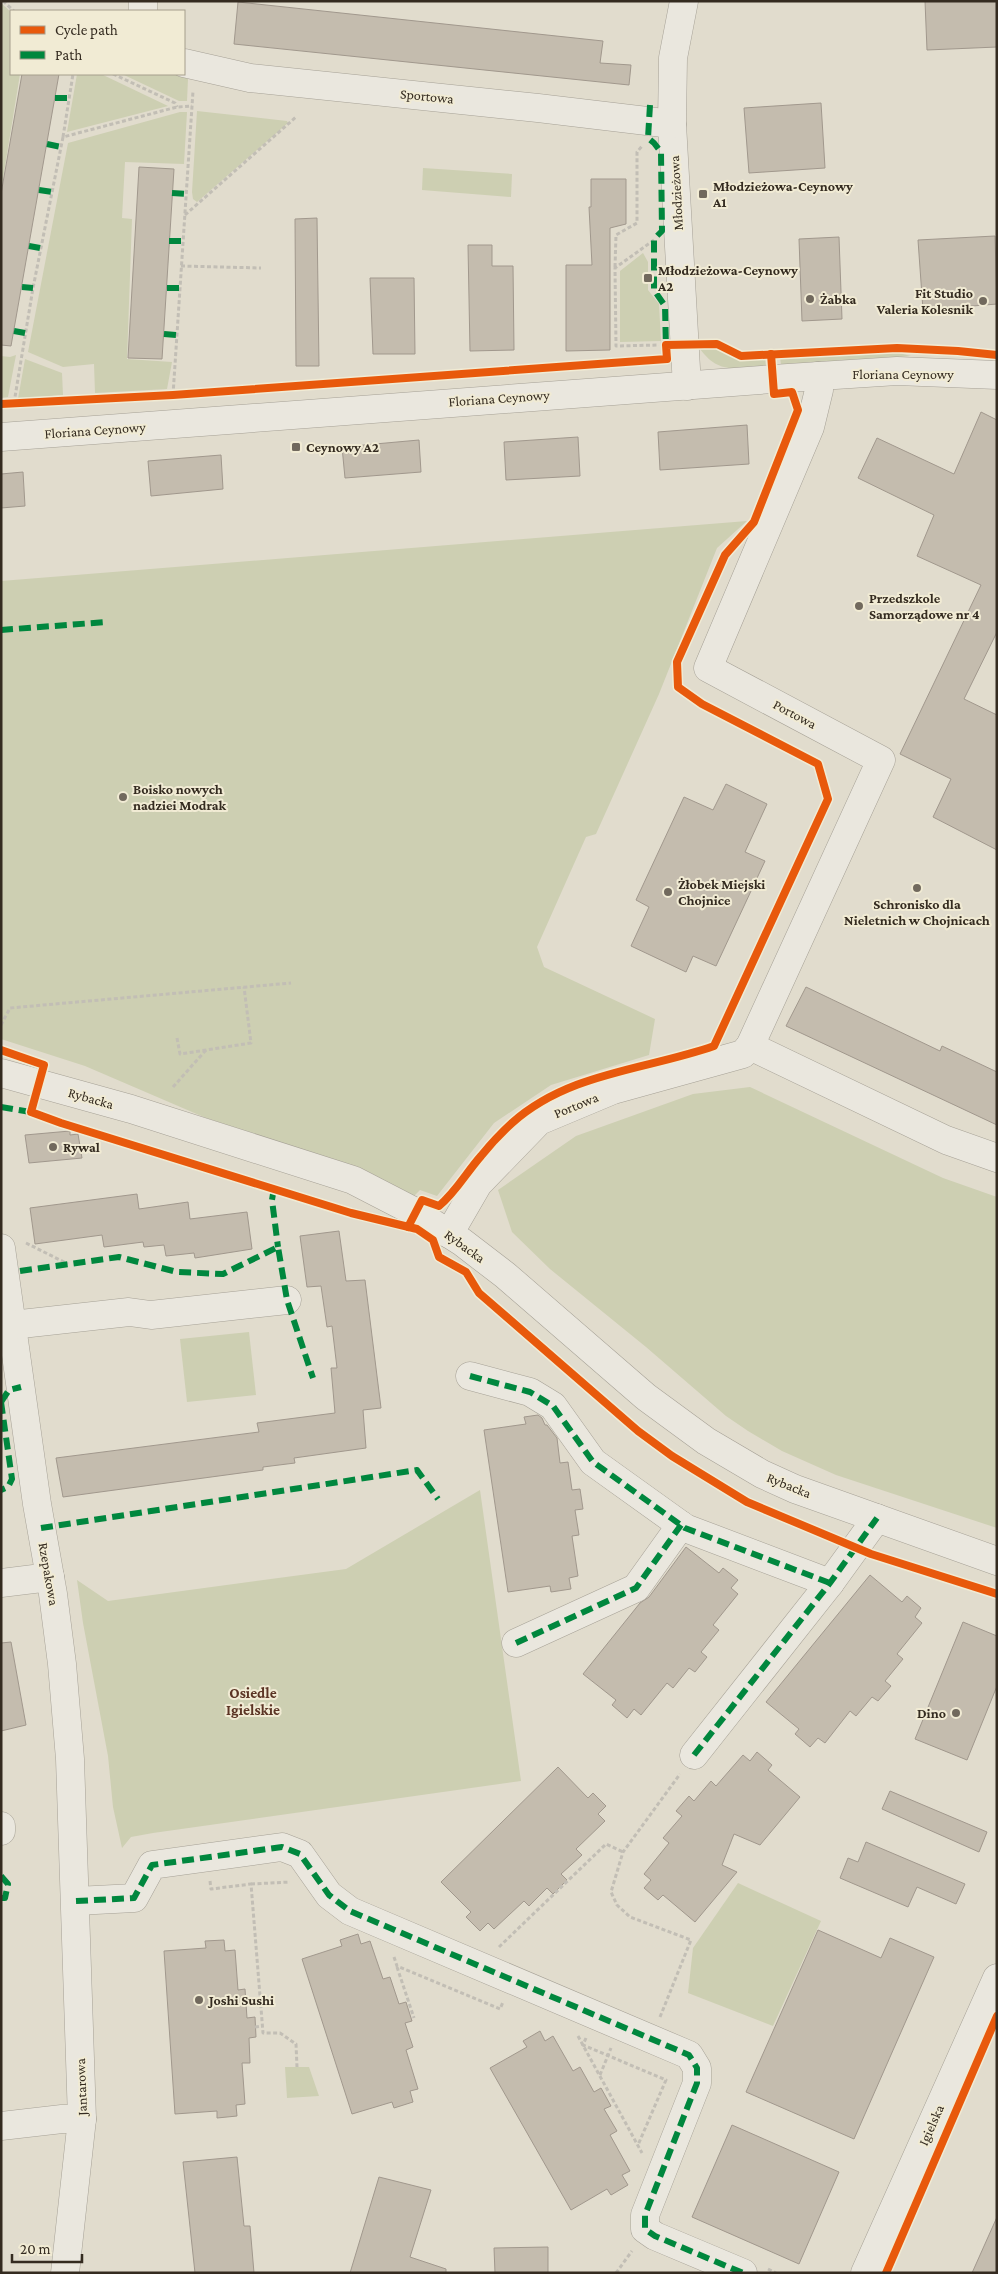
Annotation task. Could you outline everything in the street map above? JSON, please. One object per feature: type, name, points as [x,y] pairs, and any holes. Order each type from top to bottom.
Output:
[{"type":"street","name":"Młodzieżowa","points":[[684,1],[673,58],[672,124],[687,386]]},
{"type":"street","name":"Sportowa","points":[[189,65],[250,78],[672,124]]},
{"type":"street","name":"Floriana Ceynowy","points":[[1,437],[543,395],[897,371],[997,375]]},
{"type":"street","name":"Portowa","points":[[450,1234],[478,1184],[514,1144],[539,1121],[612,1090],[744,1054],[750,1046],[881,760],[708,668],[810,427],[819,390],[818,376]]},
{"type":"street","points":[[750,1046],[946,1140],[997,1158]]},
{"type":"street","name":"Rybacka","points":[[1,1073],[141,1112],[352,1180],[415,1212],[450,1234],[505,1275],[646,1398],[706,1440],[762,1474],[795,1489],[997,1561]]},
{"type":"street","name":"Rzepakowa","points":[[12,1245],[8,1316],[62,1664],[70,1749],[76,1901]]},
{"type":"street","points":[[8,1316],[129,1312],[151,1316],[287,1300]]},
{"type":"street","points":[[470,1376],[530,1392],[553,1406],[593,1462],[681,1525],[830,1583]]},
{"type":"street","points":[[694,1755],[830,1583],[877,1518]]},
{"type":"street","points":[[516,1643],[636,1588],[681,1525]]},
{"type":"street","points":[[1,1583],[50,1577]]},
{"type":"street","points":[[1,1826],[1,1831]]},
{"type":"street","points":[[76,1901],[134,1898],[152,1864],[282,1847],[300,1854],[335,1901],[350,1911],[689,2054],[697,2068],[697,2083],[646,2210],[645,2228],[655,2236],[742,2273]]},
{"type":"street","name":"Jantarowa","points":[[65,2273],[82,2119],[76,1901]]},
{"type":"street","name":"Igielska","points":[[865,2273],[997,1978]]},
{"type":"street","points":[[1,2126],[62,2119],[82,2119]]},
{"type":"path","points":[[4,1],[13,10]]},
{"type":"path","points":[[173,395],[192,106],[189,65]]},
{"type":"path","points":[[14,403],[33,288],[63,137],[72,75]]},
{"type":"path","points":[[115,75],[175,104],[177,107]]},
{"type":"path","points":[[63,137],[177,107],[192,106]]},
{"type":"path","points":[[185,215],[294,121],[296,117]]},
{"type":"path","points":[[648,138],[637,152],[637,222],[616,235],[616,346],[666,345]]},
{"type":"path","points":[[615,268],[654,239]]},
{"type":"path","points":[[181,266],[261,268]]},
{"type":"path","points":[[1,1025],[10,1008],[292,983]]},
{"type":"path","points":[[177,1038],[180,1054],[251,1043],[244,987]]},
{"type":"path","points":[[172,1087],[207,1050]]},
{"type":"path","points":[[12,1245],[68,1264]]},
{"type":"path","points":[[651,2038],[691,1940],[630,1917],[616,1905],[611,1892],[623,1852],[694,1755]]},
{"type":"path","points":[[497,1948],[606,1844],[623,1852]]},
{"type":"path","points":[[209,1871],[212,1889],[296,1881],[311,1870]]},
{"type":"path","points":[[251,1884],[263,2033],[280,2033],[296,2044],[297,2067]]},
{"type":"path","points":[[396,1929],[390,1943],[410,2011],[414,2018]]},
{"type":"path","points":[[397,1966],[500,2009],[504,2001]]},
{"type":"path","points":[[583,2045],[596,2015]]},
{"type":"path","points":[[255,2027],[262,2026]]},
{"type":"path","points":[[575,2032],[645,2159]]},
{"type":"path","points":[[583,2045],[666,2080],[638,2145]]},
{"type":"path","points":[[606,2097],[610,2094]]},
{"type":"green space","points":[[1,3],[10,11],[10,75],[20,75],[1,191]]},
{"type":"green space","points":[[77,75],[103,75],[168,106],[67,132]]},
{"type":"green space","points":[[124,75],[178,75],[188,79],[187,101],[179,101]]},
{"type":"green space","points":[[197,111],[287,121],[288,123],[197,202],[193,199],[192,192]]},
{"type":"green space","points":[[180,112],[187,112],[184,164],[125,162],[122,218],[132,219],[127,359],[172,362],[167,389],[95,393],[94,364],[63,367],[28,352],[68,143]]},
{"type":"green space","points":[[423,168],[512,174],[511,197],[422,190]]},
{"type":"green space","points":[[643,253],[648,262],[648,290],[659,304],[661,341],[620,342],[620,271]]},
{"type":"green space","points":[[718,348],[739,360],[765,359],[766,366],[729,368],[714,363],[700,349]]},
{"type":"green space","points":[[891,351],[911,356],[781,365],[780,357]]},
{"type":"green space","points":[[16,355],[8,397],[1,398],[1,356],[10,357]]},
{"type":"green space","points":[[25,359],[62,373],[63,395],[18,399]]},
{"type":"green space","points":[[747,521],[717,548],[659,694],[596,834],[586,837],[537,947],[544,967],[655,1019],[649,1055],[551,1085],[494,1123],[437,1196],[420,1190],[411,1199],[339,1162],[206,1118],[85,1066],[1,1039],[1,581]]},
{"type":"green space","points":[[750,1087],[943,1178],[997,1197],[997,1528],[836,1475],[782,1451],[748,1431],[726,1416],[646,1347],[550,1269],[512,1232],[498,1190],[576,1136],[693,1094]]},
{"type":"green space","points":[[249,1332],[256,1395],[187,1402],[180,1339]]},
{"type":"green space","points":[[480,1490],[521,1781],[153,1833],[131,1837],[122,1848],[113,1807],[108,1756],[83,1623],[77,1580],[108,1601],[346,1569]]},
{"type":"green space","points":[[738,1883],[821,1921],[773,2026],[688,1993],[693,1948]]},
{"type":"green space","points":[[285,2067],[309,2067],[319,2096],[287,2098]]},
{"type":"building","points":[[925,1],[997,1],[997,47],[927,50]]},
{"type":"building","points":[[238,2],[603,41],[600,63],[631,65],[629,85],[234,44]]},
{"type":"building","points":[[22,75],[59,75],[11,346],[1,345],[1,194]]},
{"type":"building","points":[[821,103],[825,168],[749,173],[744,108]]},
{"type":"building","points":[[139,167],[174,169],[162,359],[128,358]]},
{"type":"building","points":[[591,179],[626,179],[626,224],[610,228],[610,350],[566,351],[566,265],[592,265],[589,207],[591,207]]},
{"type":"building","points":[[317,218],[319,366],[296,366],[295,219]]},
{"type":"building","points":[[995,236],[997,304],[923,310],[918,240]]},
{"type":"building","points":[[839,237],[842,319],[802,321],[799,239]]},
{"type":"building","points":[[468,245],[492,245],[492,266],[513,266],[514,350],[470,351]]},
{"type":"building","points":[[370,278],[414,278],[415,354],[373,354]]},
{"type":"building","points":[[981,412],[997,420],[997,632],[964,699],[997,715],[997,850],[933,817],[951,779],[900,754],[981,585],[917,556],[934,515],[858,478],[877,438],[954,474]]},
{"type":"building","points":[[747,425],[749,464],[660,470],[658,432]]},
{"type":"building","points":[[578,437],[580,476],[506,480],[504,442]]},
{"type":"building","points":[[419,440],[421,472],[345,478],[342,447]]},
{"type":"building","points":[[221,455],[223,489],[151,496],[148,461]]},
{"type":"building","points":[[23,472],[25,506],[1,508],[1,474]]},
{"type":"building","points":[[726,784],[767,804],[745,852],[765,861],[716,966],[693,956],[686,972],[631,946],[649,907],[636,900],[684,797],[713,810]]},
{"type":"building","points":[[806,987],[940,1051],[942,1046],[997,1072],[997,1125],[786,1026]]},
{"type":"building","name":"Rywal","points":[[70,1131],[70,1135],[78,1134],[82,1158],[29,1163],[25,1135]]},
{"type":"building","points":[[137,1194],[139,1209],[188,1202],[190,1219],[247,1212],[252,1249],[195,1258],[194,1253],[166,1256],[164,1245],[144,1247],[143,1242],[104,1247],[102,1235],[35,1244],[30,1208]]},
{"type":"building","points":[[339,1231],[346,1281],[365,1280],[381,1408],[363,1410],[366,1448],[294,1458],[295,1463],[263,1467],[263,1470],[63,1497],[56,1458],[259,1432],[257,1423],[335,1413],[331,1368],[337,1368],[332,1326],[327,1327],[321,1286],[307,1287],[300,1236]]},
{"type":"building","points":[[538,1415],[557,1438],[560,1463],[568,1462],[572,1490],[580,1489],[583,1509],[575,1510],[579,1535],[572,1536],[578,1576],[569,1578],[571,1589],[551,1592],[550,1586],[508,1592],[484,1430],[526,1424],[524,1417]]},
{"type":"building","points":[[686,1547],[719,1573],[723,1568],[738,1580],[731,1588],[738,1594],[713,1625],[719,1630],[701,1652],[707,1657],[695,1672],[689,1668],[673,1688],[667,1683],[641,1715],[634,1709],[627,1718],[612,1705],[616,1700],[583,1674],[640,1603],[649,1597]]},
{"type":"building","points":[[870,1575],[902,1602],[907,1596],[921,1608],[915,1617],[922,1623],[897,1654],[903,1659],[885,1681],[891,1686],[878,1701],[872,1697],[856,1716],[850,1711],[825,1743],[818,1738],[810,1747],[795,1734],[799,1729],[766,1702]]},
{"type":"building","name":"Dino","points":[[963,1622],[997,1636],[997,1686],[967,1760],[915,1739]]},
{"type":"building","points":[[11,1642],[26,1725],[1,1731],[1,1643]]},
{"type":"building","points":[[757,1752],[772,1765],[768,1770],[800,1797],[760,1845],[734,1834],[722,1865],[737,1872],[695,1922],[663,1895],[658,1900],[644,1888],[651,1880],[644,1874],[669,1843],[663,1838],[682,1816],[676,1811],[689,1796],[694,1801],[711,1781],[716,1786],[743,1755],[750,1761]]},
{"type":"building","points":[[558,1767],[588,1798],[593,1793],[606,1806],[598,1814],[605,1821],[576,1849],[582,1855],[561,1874],[567,1880],[553,1894],[547,1888],[529,1906],[524,1901],[494,1929],[488,1923],[480,1931],[466,1917],[471,1912],[441,1882]]},
{"type":"building","points":[[890,1791],[987,1832],[979,1852],[882,1809]]},
{"type":"building","points":[[866,1842],[965,1884],[956,1904],[917,1887],[908,1907],[840,1878],[848,1858],[858,1862]]},
{"type":"building","points":[[818,1930],[881,1958],[890,1938],[934,1957],[854,2139],[746,2092]]},
{"type":"building","points":[[358,1934],[361,1944],[370,1941],[383,1979],[390,1977],[399,2004],[406,2002],[412,2021],[405,2023],[413,2047],[406,2050],[418,2089],[410,2091],[413,2102],[394,2108],[392,2102],[352,2114],[302,1959],[342,1946],[340,1940]]},
{"type":"building","points":[[224,1940],[225,1951],[235,1950],[238,1990],[245,1989],[247,2018],[255,2017],[256,2037],[249,2038],[250,2063],[242,2063],[245,2104],[236,2105],[237,2116],[217,2118],[217,2111],[175,2114],[164,1951],[206,1948],[205,1941]]},
{"type":"building","points":[[540,2031],[545,2041],[553,2036],[573,2071],[580,2067],[594,2092],[601,2088],[611,2106],[604,2109],[617,2131],[610,2135],[630,2171],[622,2175],[628,2185],[611,2195],[607,2189],[571,2210],[490,2068],[527,2047],[523,2041]]},
{"type":"building","points":[[732,2125],[839,2172],[799,2264],[692,2217]]},
{"type":"building","points":[[237,2157],[244,2226],[250,2226],[254,2273],[195,2273],[183,2162]]},
{"type":"building","points":[[379,2177],[431,2190],[410,2257],[446,2269],[446,2273],[350,2273]]},
{"type":"building","points":[[997,2217],[997,2273],[972,2273]]},
{"type":"building","points":[[548,2247],[548,2273],[495,2273],[494,2248]]},
{"type":"marked path","points":[[55,98],[69,98]]},
{"type":"marked path","points":[[650,105],[648,138],[661,152],[662,231],[654,239],[654,290],[665,306],[666,349]]},
{"type":"marked path","points":[[47,144],[61,147]]},
{"type":"marked path","points":[[39,190],[52,192]]},
{"type":"marked path","points":[[172,193],[186,194]]},
{"type":"marked path","points":[[169,241],[183,241]]},
{"type":"marked path","points":[[29,246],[40,248]]},
{"type":"marked path","points":[[22,287],[33,288]]},
{"type":"marked path","points":[[167,288],[180,288]]},
{"type":"marked path","points":[[14,331],[25,333]]},
{"type":"marked path","points":[[164,334],[177,335]]},
{"type":"marked path","points":[[1,630],[106,622]]},
{"type":"marked path","points":[[1,1107],[31,1112]]},
{"type":"marked path","points":[[274,1188],[272,1200],[278,1247]]},
{"type":"marked path","points":[[20,1271],[119,1257],[177,1272],[223,1274],[278,1247],[287,1300],[313,1378]]},
{"type":"marked path","points":[[470,1376],[530,1392],[553,1406],[593,1462],[685,1528],[830,1583]]},
{"type":"marked path","points":[[1,1402],[9,1390],[21,1387]]},
{"type":"marked path","points":[[1,1402],[12,1479],[8,1487],[1,1490]]},
{"type":"marked path","points":[[41,1528],[417,1470],[438,1499]]},
{"type":"marked path","points":[[694,1755],[830,1583],[877,1518]]},
{"type":"marked path","points":[[516,1643],[636,1588],[681,1525]]},
{"type":"marked path","points":[[76,1901],[134,1898],[152,1865],[282,1847],[300,1854],[329,1895],[350,1911],[689,2055],[697,2068],[697,2083],[645,2215],[645,2229],[655,2236],[743,2273]]},
{"type":"marked path","points":[[1,1876],[8,1884],[5,1898],[1,1898]]},
{"type":"cycle path","points":[[1,404],[173,395],[667,359],[666,345],[717,344],[741,356],[897,348],[997,355]]},
{"type":"cycle path","points":[[408,1227],[422,1200],[439,1206],[451,1195],[476,1162],[500,1135],[534,1106],[558,1093],[609,1074],[714,1046],[828,799],[818,764],[702,704],[678,687],[677,662],[725,555],[754,522],[798,410],[792,392],[774,394],[771,354]]},
{"type":"cycle path","points":[[1,1050],[44,1065],[31,1112],[351,1213],[417,1229],[433,1240],[439,1257],[466,1272],[479,1293],[638,1431],[672,1456],[747,1502],[871,1554],[997,1594]]},
{"type":"cycle path","points":[[886,2273],[997,2016]]},
{"type":"place","name":"Młodzieżowa-Ceynowy A1","points":[[703,194]]},
{"type":"place","name":"Młodzieżowa-Ceynowy A2","points":[[648,278]]},
{"type":"place","name":"Żabka","points":[[810,299]]},
{"type":"place","name":"Fit Studio Valeria Kolesnik","points":[[983,301]]},
{"type":"place","name":"Ceynowy A2","points":[[296,447]]},
{"type":"place","name":"Przedszkole Samorządowe nr 4","points":[[859,606]]},
{"type":"place","name":"Boisko nowych nadziei Modrak","points":[[123,797]]},
{"type":"place","name":"Schronisko dla Nieletnich w Chojnicach","points":[[917,888]]},
{"type":"place","name":"Żłobek Miejski Chojnice","points":[[668,892]]},
{"type":"place","name":"Rywal","points":[[53,1147]]},
{"type":"place","name":"Dino","points":[[956,1713]]},
{"type":"place","name":"Joshi Sushi","points":[[199,2000]]},
{"type":"district","name":"Osiedle Igielskie","points":[[253,1702]]}]
